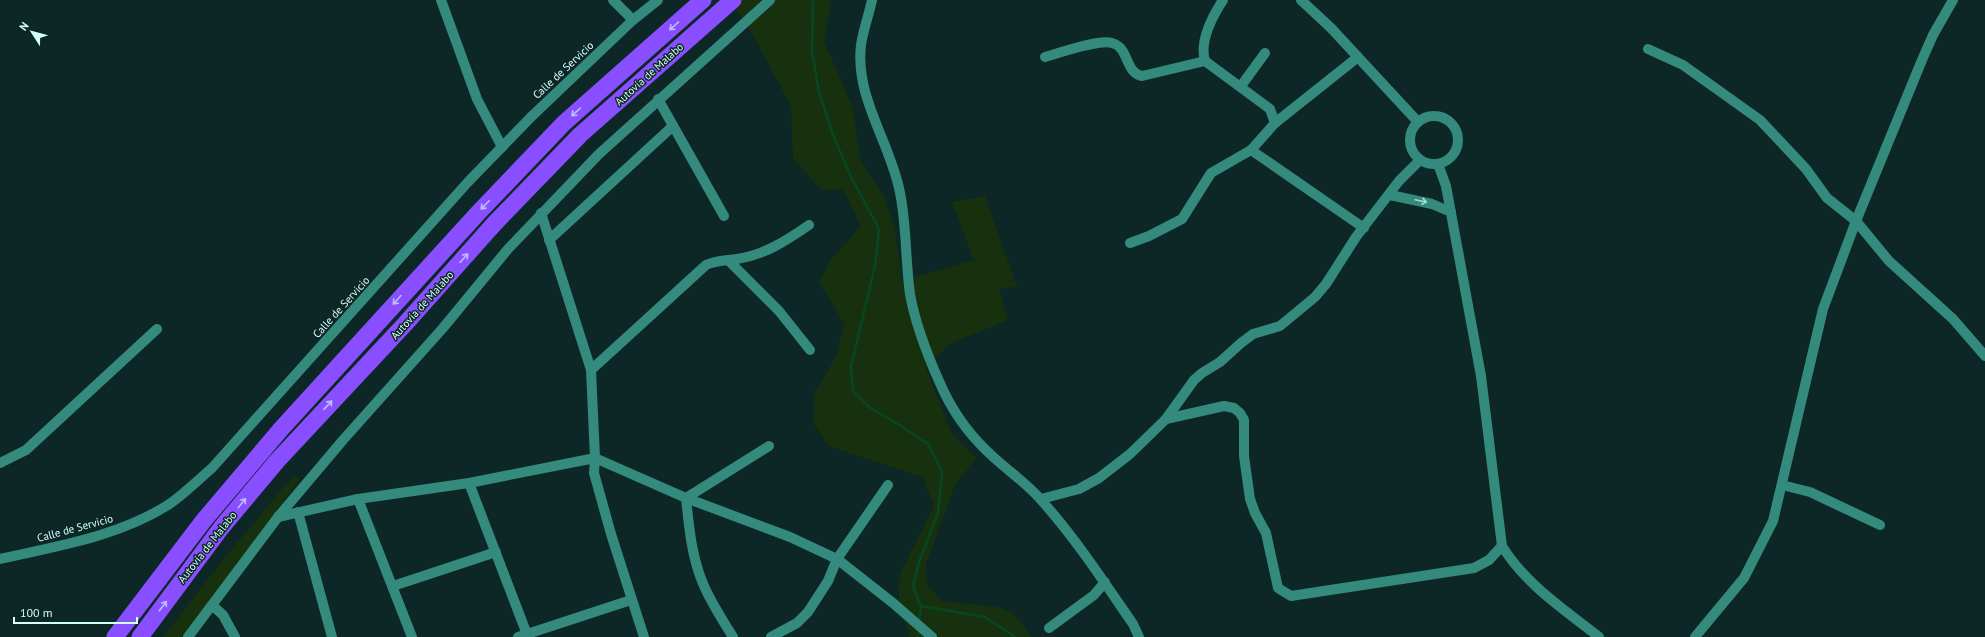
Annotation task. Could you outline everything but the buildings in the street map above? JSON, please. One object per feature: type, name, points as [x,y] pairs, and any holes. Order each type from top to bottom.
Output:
[{"type":"highway","name":"Autovía de Malabo","points":[[115,637],[204,520],[280,428],[478,213],[564,123],[703,0]]},
{"type":"highway","name":"Autovía de Malabo","points":[[140,637],[222,528],[277,461],[405,324],[494,224],[580,135],[734,0]]},
{"type":"street","points":[[440,0],[477,99],[502,147]]},
{"type":"street","points":[[613,0],[633,20]]},
{"type":"street","name":"Calle de Servicio","points":[[0,559],[81,541],[123,527],[168,505],[212,468],[468,182],[533,115],[633,20],[658,0]]},
{"type":"street","points":[[192,634],[278,517],[343,440],[541,213],[599,154],[658,99],[770,0]]},
{"type":"street","points":[[872,0],[861,45],[861,79],[899,187],[907,242],[910,293],[917,322],[939,382],[954,411],[988,452],[1008,468],[1041,500],[1067,530],[1105,582],[1133,624],[1139,637]]},
{"type":"street","points":[[1223,0],[1212,17],[1202,51],[1205,61],[1241,86],[1270,109],[1275,123]]},
{"type":"street","points":[[1301,0],[1358,57],[1418,122]]},
{"type":"street","points":[[1695,637],[1744,578],[1773,522],[1823,309],[1856,221],[1922,60],[1933,35],[1953,0]]},
{"type":"street","points":[[1045,57],[1101,42],[1113,43],[1121,48],[1134,72],[1142,76],[1205,61]]},
{"type":"street","points":[[1648,49],[1683,65],[1760,120],[1806,169],[1827,198],[1856,221],[1889,261],[1953,319],[1985,356]]},
{"type":"street","points":[[1241,86],[1265,53]]},
{"type":"street","points":[[1130,243],[1149,236],[1182,219],[1211,173],[1251,150],[1275,123],[1358,57]]},
{"type":"street","points":[[658,99],[724,216]]},
{"type":"street","points":[[1437,116],[1444,118],[1455,128],[1458,135],[1456,150],[1445,161],[1438,164],[1432,164],[1420,160],[1410,142],[1414,128],[1418,122],[1424,118],[1437,116]]},
{"type":"street","points":[[549,240],[673,126]]},
{"type":"street","points":[[1251,150],[1364,228]]},
{"type":"street","points":[[1041,500],[1079,489],[1099,478],[1130,454],[1166,419],[1194,380],[1202,373],[1220,362],[1253,334],[1280,326],[1315,297],[1326,284],[1340,261],[1364,228],[1400,181],[1420,160]]},
{"type":"street","points":[[1438,164],[1446,186],[1481,376],[1502,546],[1509,557],[1529,580],[1599,637]]},
{"type":"street","points":[[1390,195],[1432,204],[1450,212]]},
{"type":"street","points":[[541,213],[591,370],[595,458],[594,473],[631,600],[644,637]]},
{"type":"street","points":[[591,370],[706,265],[716,261],[761,253],[783,243],[809,225]]},
{"type":"street","points":[[728,260],[779,311],[810,350]]},
{"type":"street","points":[[0,463],[26,450],[158,329]]},
{"type":"street","points":[[1166,419],[1224,406],[1234,408],[1240,413],[1244,420],[1244,456],[1250,499],[1255,513],[1266,533],[1278,588],[1291,596],[1474,568],[1489,560],[1502,546]]},
{"type":"street","points":[[686,498],[769,446]]},
{"type":"street","points":[[278,517],[358,499],[469,483],[595,458],[686,498],[790,537],[837,559],[932,637]]},
{"type":"street","points":[[469,483],[496,552],[525,636],[631,600]]},
{"type":"street","points":[[771,637],[804,618],[821,593],[837,559],[888,485]]},
{"type":"street","points":[[1782,485],[1810,492],[1880,525]]},
{"type":"street","points":[[686,498],[689,527],[702,579],[733,637]]},
{"type":"street","points":[[358,499],[412,637]]},
{"type":"street","points":[[298,512],[332,637]]},
{"type":"street","points":[[393,586],[496,552]]},
{"type":"street","points":[[1050,628],[1094,595],[1105,582]]},
{"type":"street","points":[[212,605],[223,615],[235,637]]},
{"type":"green space","points":[[730,0],[831,0],[824,42],[853,108],[860,159],[885,199],[895,229],[902,281],[974,260],[952,202],[985,196],[1017,287],[999,288],[1008,320],[949,344],[926,368],[951,432],[976,458],[955,485],[926,564],[927,584],[941,601],[998,607],[1014,614],[1032,637],[908,637],[910,634],[898,609],[900,575],[934,506],[923,477],[828,446],[814,424],[814,394],[837,355],[844,323],[819,282],[831,260],[861,226],[843,189],[822,190],[793,159],[791,106],[752,33]]},
{"type":"green space","points":[[294,475],[299,480],[184,637],[163,637],[227,555]]},
{"type":"waterway","points":[[813,0],[812,52],[819,92],[833,135],[850,175],[879,229],[875,266],[851,366],[853,391],[869,407],[929,445],[942,472],[938,513],[919,562],[913,587],[921,606],[985,617],[1015,637]]},
{"type":"waterway","points":[[919,623],[921,606]]},
{"type":"waterway","points":[[918,637],[919,630]]}]
